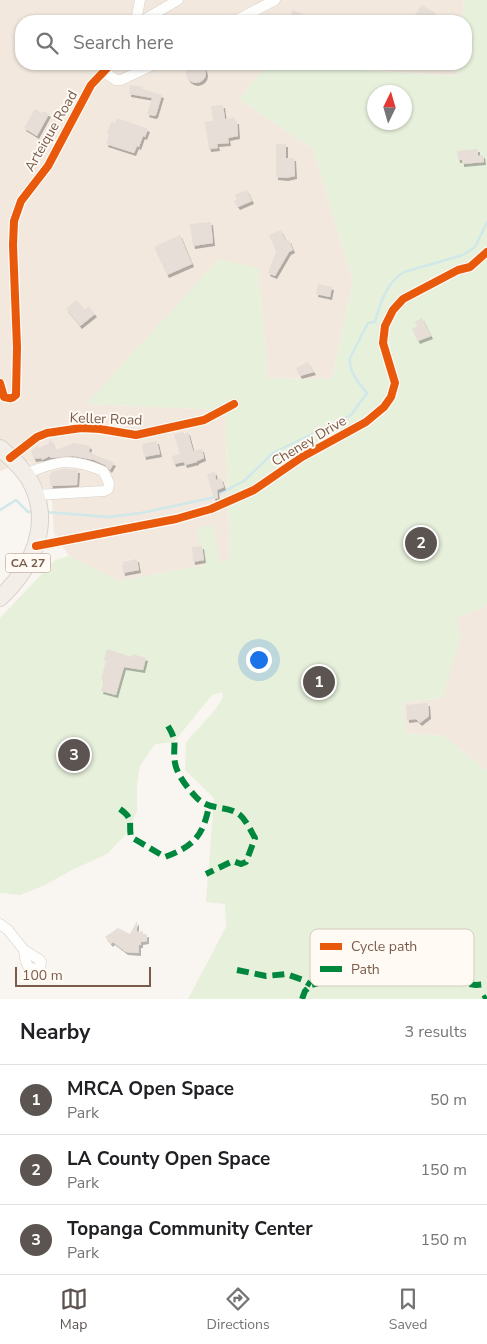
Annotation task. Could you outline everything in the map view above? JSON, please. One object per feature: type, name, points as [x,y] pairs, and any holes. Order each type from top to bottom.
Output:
[{"type":"main road","name":"CA 27","points":[[0,598],[21,574],[32,556],[36,546],[39,520],[37,498],[25,474],[5,453]]},
{"type":"street","points":[[138,15],[140,0]]},
{"type":"street","points":[[152,15],[178,0]]},
{"type":"street","points":[[246,15],[275,0]]},
{"type":"street","name":"Arteique Road","points":[[0,382],[4,397],[13,398],[16,395],[17,347],[13,245],[14,221],[21,201],[48,166],[91,85],[106,70]]},
{"type":"street","points":[[109,70],[116,80],[126,78],[143,70]]},
{"type":"street","name":"Cheney Drive","points":[[36,546],[176,519],[211,509],[254,490],[302,457],[366,422],[388,402],[395,383],[383,343],[385,326],[393,310],[403,300],[458,270],[470,267],[487,252]]},
{"type":"street","name":"Keller Road","points":[[5,453],[37,436],[81,428],[100,429],[136,436],[204,420],[234,404]]},
{"type":"street","points":[[25,474],[51,463],[78,462],[102,471],[109,483],[108,489],[104,491],[37,498]]},
{"type":"street","points":[[0,924],[8,930],[24,950]]},
{"type":"shaded area","points":[[0,0],[464,0],[463,15],[15,15],[15,70],[263,70],[239,99],[313,149],[353,281],[332,379],[268,378],[258,268],[87,404],[225,410],[230,560],[119,581],[69,556],[54,533],[52,502],[29,461],[0,471]]},
{"type":"shaded area","points":[[370,70],[458,70],[457,76]]},
{"type":"shaded area","points":[[487,603],[487,771],[444,736],[405,733],[403,702],[443,698],[456,617],[484,607]]},
{"type":"green space","points":[[464,0],[487,0],[487,603],[484,607],[456,617],[461,636],[443,698],[403,702],[406,733],[444,736],[487,771],[487,999],[188,999],[226,927],[225,904],[206,902],[214,798],[185,770],[186,742],[215,710],[223,697],[222,692],[212,695],[174,742],[155,744],[140,766],[137,783],[137,811],[127,833],[107,854],[43,886],[20,895],[0,893],[0,618],[55,560],[69,556],[119,581],[204,565],[196,528],[213,525],[220,562],[230,560],[225,410],[86,404],[219,259],[258,268],[268,378],[332,379],[353,281],[313,149],[239,99],[263,70],[362,70],[457,76],[458,70],[472,70],[472,15],[463,15]]},
{"type":"building","points":[[422,5],[435,13],[434,15],[415,15]]},
{"type":"building","points":[[293,10],[305,15],[290,15]]},
{"type":"building","points":[[187,70],[205,70],[205,77],[200,82],[192,82],[187,77]]},
{"type":"building","points":[[130,85],[143,87],[142,89],[162,95],[156,115],[147,114],[152,98],[129,94]]},
{"type":"building","points":[[223,105],[225,119],[235,118],[235,121],[237,121],[238,136],[228,138],[229,143],[217,144],[218,148],[209,149],[205,122],[213,121],[211,106]]},
{"type":"building","points":[[35,109],[49,114],[37,136],[24,128]]},
{"type":"building","points":[[117,118],[148,129],[134,153],[106,144],[111,122],[115,123]]},
{"type":"building","points":[[276,144],[286,144],[286,158],[294,158],[295,176],[286,178],[276,177]]},
{"type":"building","points":[[478,149],[478,156],[483,155],[484,162],[462,164],[462,160],[458,160],[457,151]]},
{"type":"building","points":[[247,190],[252,201],[238,207],[234,201],[237,199],[235,195]]},
{"type":"building","points":[[211,222],[213,243],[193,246],[190,224]]},
{"type":"building","points":[[281,230],[286,241],[289,240],[293,250],[289,252],[275,276],[268,273],[276,251],[269,235]]},
{"type":"building","points":[[180,235],[192,264],[167,275],[154,247]]},
{"type":"building","points":[[318,284],[332,287],[330,297],[316,294]]},
{"type":"building","points":[[76,300],[85,310],[88,306],[95,314],[80,326],[66,309]]},
{"type":"building","points":[[422,318],[431,336],[418,341],[412,329],[417,326],[415,322]]},
{"type":"building","points":[[308,362],[314,372],[300,376],[296,368]]},
{"type":"building","points":[[183,432],[184,434],[188,432],[193,451],[202,449],[204,458],[185,465],[184,462],[174,464],[172,456],[180,454],[174,434]]},
{"type":"building","points":[[50,439],[56,450],[74,443],[90,446],[89,452],[114,463],[110,470],[105,465],[94,460],[73,456],[50,458],[50,456],[42,460],[41,458],[34,459],[31,451],[37,446],[39,448],[49,443]]},
{"type":"building","points":[[157,441],[160,454],[144,457],[142,444]]},
{"type":"building","points":[[64,469],[78,470],[77,485],[51,486],[49,475],[51,475],[51,472]]},
{"type":"building","points":[[215,472],[216,480],[221,478],[224,487],[217,490],[218,498],[214,499],[207,474]]},
{"type":"building","points":[[202,546],[204,560],[193,562],[192,547]]},
{"type":"building","points":[[137,559],[139,570],[123,573],[123,562]]},
{"type":"building","points":[[107,649],[132,657],[133,654],[146,658],[143,670],[124,667],[116,695],[101,691],[104,680],[101,679]]},
{"type":"building","points":[[428,703],[429,716],[420,723],[416,719],[407,720],[406,705]]},
{"type":"building","points":[[137,921],[137,932],[143,931],[143,935],[147,934],[147,941],[141,942],[141,945],[139,945],[139,953],[126,952],[113,942],[111,944],[105,937],[118,928],[130,934]]},
{"type":"waterway","points":[[45,512],[109,517],[141,513],[211,498],[244,481],[273,453],[351,415],[367,393],[353,373],[350,358],[368,323],[375,322],[382,300],[393,281],[404,272],[463,255],[475,247],[487,222]]},
{"type":"waterway","points":[[0,510],[16,500],[28,512],[35,512]]},
{"type":"marked path","points":[[168,726],[174,741],[176,767],[186,785],[200,801],[240,815],[255,838],[246,862],[241,864],[233,861],[206,874]]},
{"type":"marked path","points":[[120,809],[128,816],[131,837],[165,857],[183,849],[196,839],[204,825],[209,806]]},
{"type":"marked path","points":[[237,970],[266,976],[286,974],[310,984]]},
{"type":"marked path","points":[[474,985],[487,984]]},
{"type":"marked path","points":[[302,999],[305,991],[310,986]]},
{"type":"marked path","points":[[483,999],[487,997]]},
{"type":"cycle path","points":[[0,383],[4,397],[11,398],[16,395],[17,347],[13,245],[14,221],[21,201],[48,166],[91,85],[105,70]]},
{"type":"cycle path","points":[[36,546],[176,519],[211,509],[254,490],[302,457],[366,422],[384,407],[391,397],[395,383],[383,343],[385,326],[393,310],[403,299],[458,270],[470,267],[487,252]]},
{"type":"cycle path","points":[[10,458],[37,437],[47,433],[81,428],[136,435],[204,420],[234,404]]},
{"type":"place","name":"LA County Open Space","points":[[421,543]]},
{"type":"place","name":"MRCA Open Space","points":[[319,682]]},
{"type":"place","name":"Topanga Community Center","points":[[74,755]]}]
